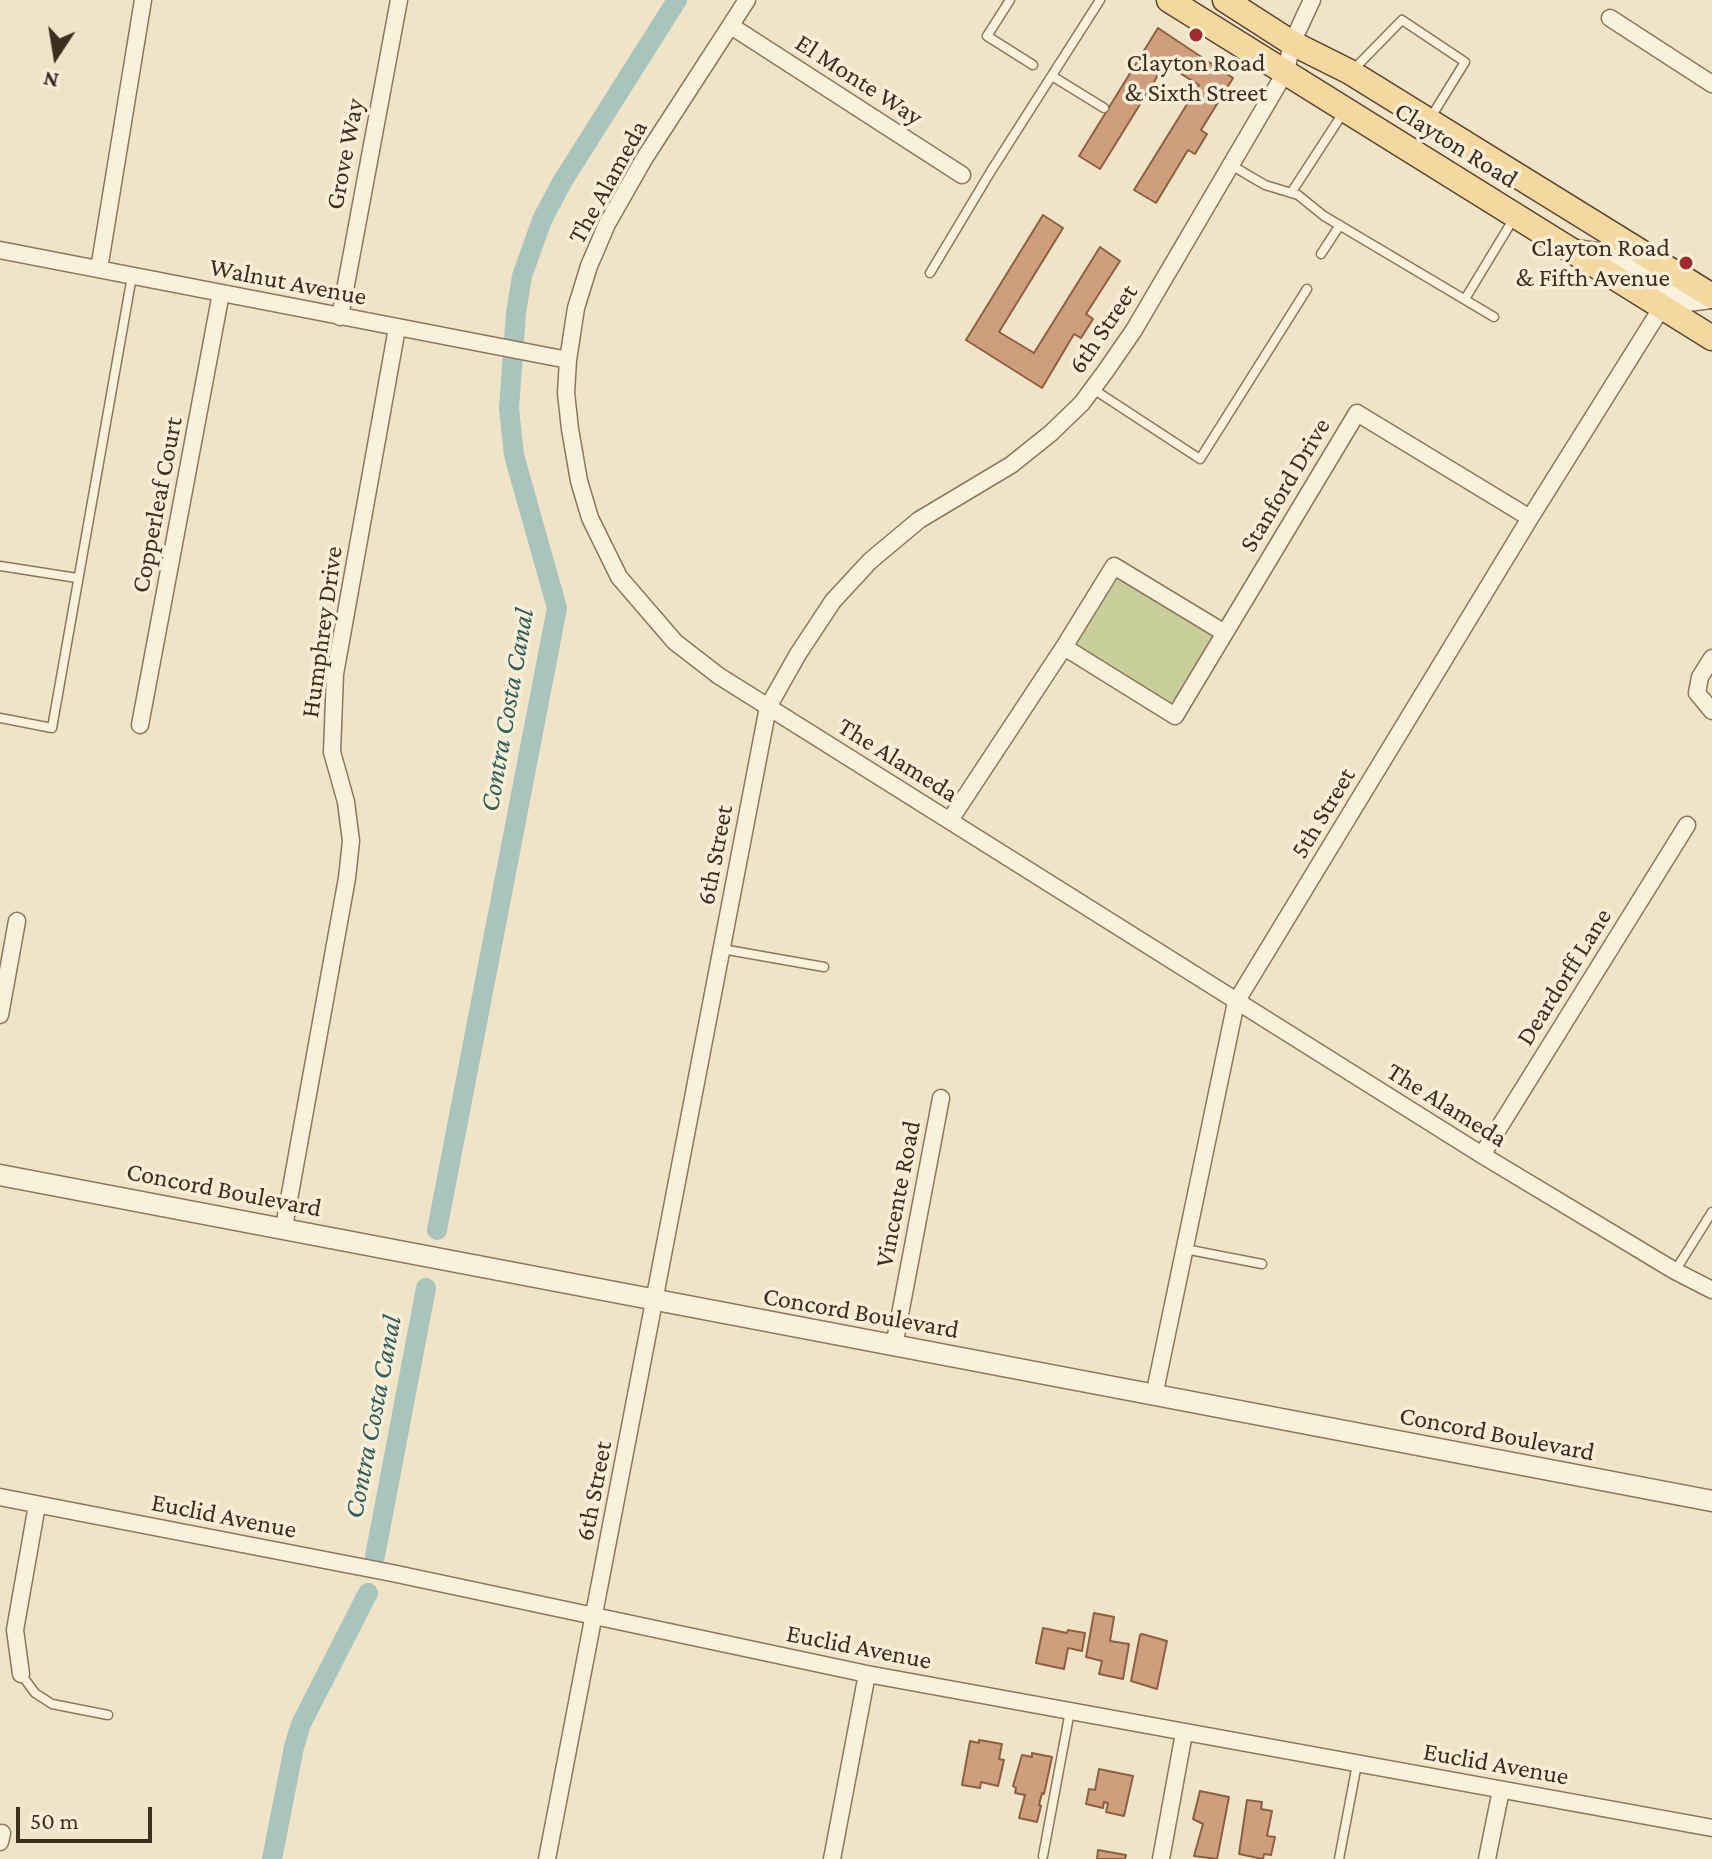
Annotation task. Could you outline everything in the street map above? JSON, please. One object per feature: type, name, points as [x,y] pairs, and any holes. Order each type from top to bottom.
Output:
[{"type":"main road","name":"Clayton Road","points":[[1169,0],[1712,338]]},
{"type":"main road","name":"Clayton Road","points":[[1225,0],[1292,43],[1350,72],[1712,298]]},
{"type":"street","points":[[99,269],[143,0]]},
{"type":"street","name":"Grove Way","points":[[340,317],[399,0]]},
{"type":"street","name":"The Alameda","points":[[747,0],[644,159],[607,224],[576,308],[566,393],[579,481],[590,518],[619,577],[675,642],[719,676],[1482,1155],[1712,1290]]},
{"type":"street","name":"6th Street","points":[[547,1859],[768,707],[833,601],[870,561],[919,520],[1011,465],[1051,433],[1093,389],[1134,330],[1286,71],[1292,43],[1312,0]]},
{"type":"street","points":[[1610,18],[1712,84]]},
{"type":"street","name":"El Monte Way","points":[[731,26],[962,175]]},
{"type":"street","points":[[1567,247],[1610,253],[1688,303],[1712,298]]},
{"type":"street","name":"Walnut Avenue","points":[[0,250],[568,360]]},
{"type":"street","name":"Copperleaf Court","points":[[140,725],[221,293]]},
{"type":"street","name":"5th Street","points":[[1154,1396],[1236,1002],[1662,307]]},
{"type":"street","name":"Humphrey Drive","points":[[284,1227],[347,878],[351,841],[346,802],[332,752],[335,674],[397,328]]},
{"type":"street","name":"Stanford Drive","points":[[1064,647],[1175,716],[1357,413],[1530,518]]},
{"type":"street","points":[[950,820],[1114,566],[1223,632]]},
{"type":"street","points":[[1712,658],[1700,677],[1697,693],[1712,711]]},
{"type":"street","name":"Deardorff Lane","points":[[1482,1155],[1687,825]]},
{"type":"street","points":[[0,1015],[17,921]]},
{"type":"street","name":"Vincente Road","points":[[894,1346],[941,1098]]},
{"type":"street","name":"Concord Boulevard","points":[[0,1175],[1712,1501]]},
{"type":"street","name":"Euclid Avenue","points":[[0,1497],[392,1573],[867,1674],[1712,1828]]},
{"type":"street","points":[[21,1674],[15,1630],[37,1505]]},
{"type":"street","points":[[832,1859],[867,1674]]},
{"type":"street","points":[[1161,1859],[1184,1733]]},
{"type":"street","points":[[1487,1859],[1501,1790]]},
{"type":"lane","points":[[1010,0],[987,36],[1033,65]]},
{"type":"lane","points":[[930,273],[1100,0]]},
{"type":"lane","points":[[1350,72],[1402,20],[1465,62],[1429,121]]},
{"type":"lane","points":[[1052,76],[1104,108]]},
{"type":"lane","points":[[1291,193],[1345,109]]},
{"type":"lane","points":[[1231,165],[1265,185],[1298,195],[1340,225],[1494,317]]},
{"type":"lane","points":[[1465,299],[1516,216]]},
{"type":"lane","points":[[1321,254],[1340,225]]},
{"type":"lane","points":[[0,718],[52,728],[132,275]]},
{"type":"lane","points":[[1093,389],[1200,459],[1307,289]]},
{"type":"lane","points":[[0,566],[77,578]]},
{"type":"lane","points":[[721,949],[824,967]]},
{"type":"lane","points":[[1675,1271],[1712,1212]]},
{"type":"lane","points":[[1185,1249],[1262,1264]]},
{"type":"lane","points":[[21,1674],[35,1693],[52,1704],[108,1715]]},
{"type":"lane","points":[[1043,1856],[1070,1711]]},
{"type":"lane","points":[[1339,1859],[1357,1764]]},
{"type":"green space","points":[[1114,566],[1223,632],[1175,716],[1064,647]]},
{"type":"building","points":[[1158,28],[1233,78],[1201,130],[1207,134],[1195,154],[1188,150],[1156,203],[1134,190],[1199,85],[1165,64],[1100,169],[1079,156]]},
{"type":"building","points":[[1043,215],[1063,228],[999,332],[1034,353],[1100,247],[1120,261],[1086,314],[1093,319],[1081,338],[1074,334],[1042,388],[966,340]]},
{"type":"building","points":[[1094,1613],[1114,1617],[1110,1641],[1129,1644],[1123,1679],[1099,1674],[1102,1661],[1086,1657]]},
{"type":"building","points":[[1043,1628],[1085,1633],[1082,1651],[1068,1648],[1064,1669],[1036,1663]]},
{"type":"building","points":[[1142,1634],[1167,1641],[1157,1689],[1131,1681]]},
{"type":"building","points":[[979,1740],[1002,1744],[999,1759],[1004,1760],[998,1786],[981,1782],[980,1788],[962,1785],[970,1741],[979,1743]]},
{"type":"building","points":[[1032,1753],[1052,1757],[1037,1822],[1019,1818],[1025,1795],[1015,1793],[1013,1786],[1022,1755],[1032,1757]]},
{"type":"building","points":[[1099,1769],[1133,1776],[1124,1816],[1106,1812],[1108,1803],[1104,1802],[1103,1808],[1086,1804],[1089,1789],[1095,1790]]},
{"type":"building","points":[[1200,1791],[1229,1797],[1217,1859],[1194,1856],[1203,1824],[1193,1819]]},
{"type":"building","points":[[1247,1800],[1262,1802],[1261,1809],[1272,1811],[1267,1836],[1275,1837],[1271,1855],[1264,1854],[1263,1859],[1239,1854]]},
{"type":"building","points":[[1098,1850],[1126,1855],[1125,1859],[1097,1859]]},
{"type":"waterway","name":"Contra Costa Canal","points":[[437,1230],[557,608],[514,455],[509,408],[522,276],[542,220],[562,182],[677,0]]},
{"type":"waterway","name":"Contra Costa Canal","points":[[375,1556],[426,1288]]},
{"type":"waterway","name":"Contra Costa Canal","points":[[272,1859],[301,1724],[368,1593]]},
{"type":"place","name":"Clayton Road & Sixth Street","points":[[1196,35]]},
{"type":"place","name":"Clayton Road & Fifth Avenue","points":[[1686,263]]}]
